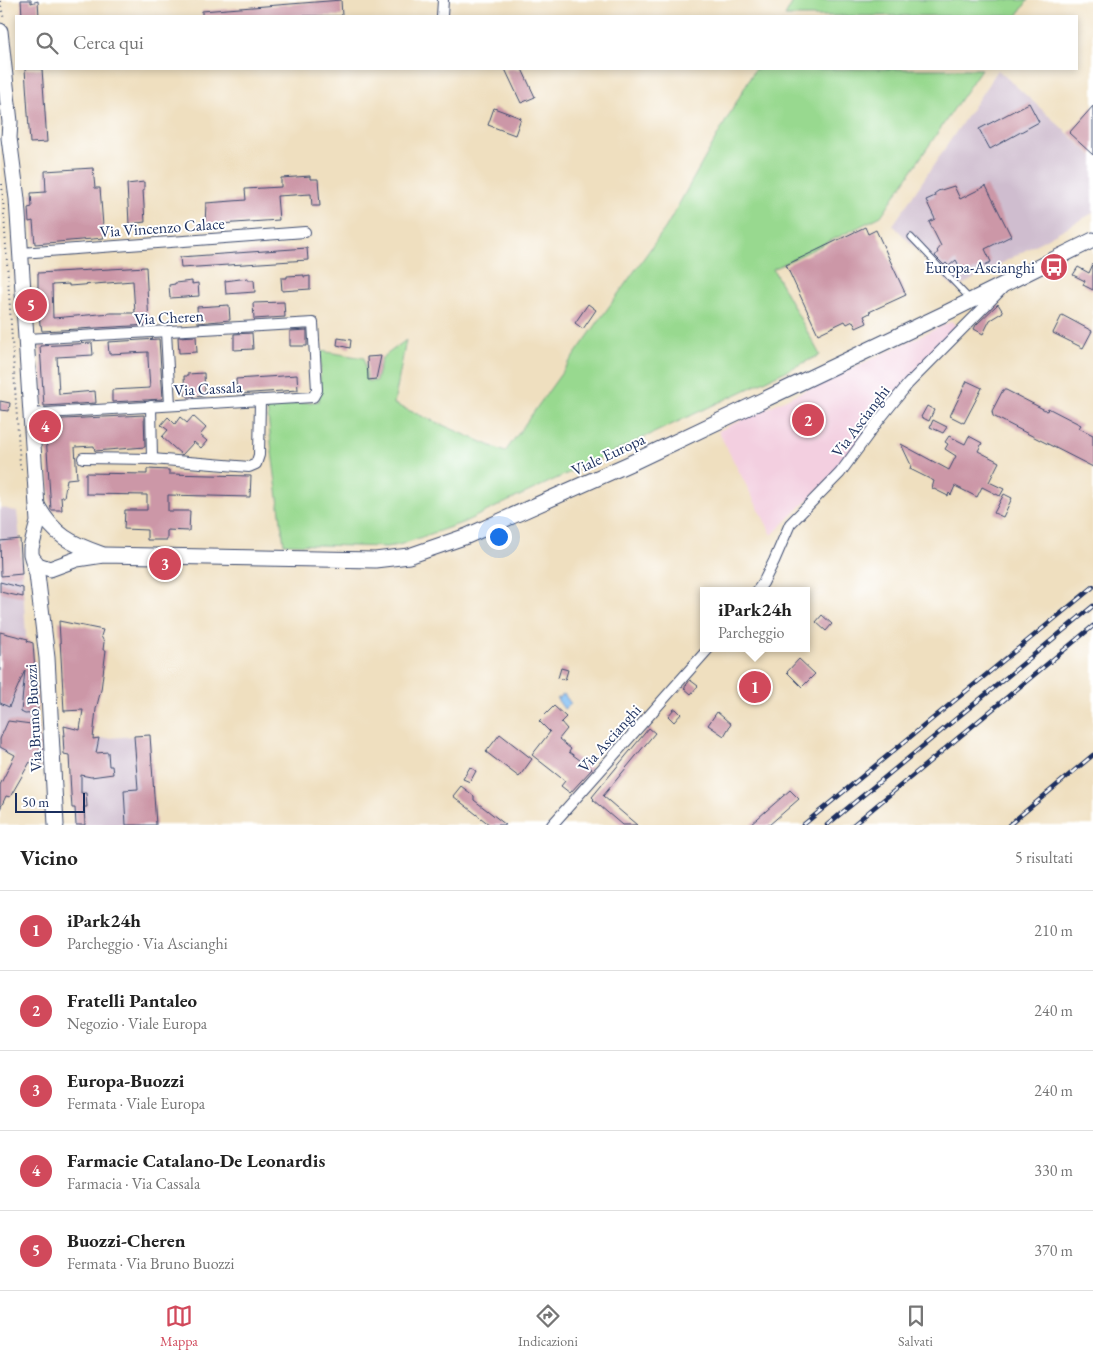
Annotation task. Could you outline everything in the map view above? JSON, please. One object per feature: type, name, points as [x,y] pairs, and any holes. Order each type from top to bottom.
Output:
[{"type":"main road","points":[[0,31],[4,122],[13,164],[21,253],[38,522],[31,548],[34,560],[44,568],[59,566],[77,559],[102,555]]},
{"type":"main road","points":[[0,151],[13,164]]},
{"type":"main road","name":"Viale Europa","points":[[102,555],[375,560],[426,552],[467,536],[631,463],[1007,284],[1093,240]]},
{"type":"main road","points":[[36,504],[48,523],[66,542],[68,553],[50,578],[41,609]]},
{"type":"main road","points":[[33,542],[41,534],[47,532],[60,535],[78,547],[102,555]]},
{"type":"main road","name":"Via Bruno Buozzi","points":[[34,560],[47,658],[56,825]]},
{"type":"street","points":[[442,15],[443,0]]},
{"type":"street","name":"Via Vincenzo Calace","points":[[21,253],[305,232]]},
{"type":"street","name":"Via Ascianghi","points":[[760,587],[790,524],[840,473],[908,384],[1007,284]]},
{"type":"street","name":"Via Cheren","points":[[27,339],[312,323]]},
{"type":"street","name":"Via Cassala","points":[[30,414],[313,396],[316,390],[312,323]]},
{"type":"street","points":[[166,332],[170,405]]},
{"type":"street","points":[[83,458],[152,459],[248,467],[256,464],[259,455],[260,400]]},
{"type":"street","points":[[151,406],[152,459]]},
{"type":"street","name":"Via Ascianghi","points":[[552,825],[705,652]]},
{"type":"lane","points":[[911,237],[971,301]]},
{"type":"path","points":[[2,181],[22,474]]},
{"type":"shaded area","points":[[998,70],[1093,156],[1093,213],[955,289],[893,225]]},
{"type":"shaded area","points":[[952,321],[957,328],[837,471],[772,535],[718,431]]},
{"type":"shaded area","points":[[0,507],[17,512],[34,766],[0,750]]},
{"type":"shaded area","points":[[63,735],[91,747],[93,739],[150,735],[156,825],[74,825],[69,756],[64,754]]},
{"type":"green space","points":[[794,0],[1028,0],[1018,15],[786,15]]},
{"type":"green space","points":[[754,70],[980,70],[881,216],[773,269],[820,355],[462,523],[399,545],[386,547],[284,544],[267,407],[319,401],[321,351],[364,358],[367,381],[376,381],[382,358],[406,340],[394,404],[505,452],[666,227]]},
{"type":"water","points":[[564,694],[571,704],[564,709],[557,699]]},
{"type":"building","points":[[21,0],[31,0],[31,3],[38,1],[39,15],[22,15]]},
{"type":"building","points":[[341,0],[342,15],[202,15],[202,11]]},
{"type":"building","points":[[25,70],[42,70],[47,142],[30,143]]},
{"type":"building","points":[[505,70],[522,70],[535,97],[521,103]]},
{"type":"building","points":[[1029,103],[1039,122],[990,149],[979,129]]},
{"type":"building","points":[[1093,106],[1093,155],[1069,133]]},
{"type":"building","points":[[494,108],[521,118],[515,135],[488,125]]},
{"type":"building","points":[[93,168],[95,188],[100,188],[104,238],[35,244],[33,221],[29,222],[28,208],[32,207],[31,193],[46,192],[45,171]]},
{"type":"building","points":[[310,176],[310,179],[318,179],[320,206],[312,206],[311,194],[277,196],[279,220],[205,225],[206,203],[246,200],[245,189],[281,187],[281,178]]},
{"type":"building","points":[[144,182],[145,222],[129,224],[127,184]]},
{"type":"building","points":[[954,186],[960,199],[986,186],[1011,236],[985,249],[991,262],[964,275],[956,260],[949,266],[946,263],[944,265],[935,256],[941,246],[929,222],[935,219],[926,200],[935,196],[934,194],[938,191]]},
{"type":"building","points":[[865,227],[868,234],[876,230],[906,295],[869,312],[864,316],[867,323],[856,328],[853,321],[847,324],[845,321],[818,334],[786,265]]},
{"type":"building","points":[[307,248],[308,260],[181,268],[180,257]]},
{"type":"building","points":[[1093,264],[1093,290],[1083,285],[1085,281],[1073,275],[1078,267],[1089,273]]},
{"type":"building","points":[[146,267],[149,325],[42,331],[38,297],[38,273]],"holes":[[[133,281],[135,313],[53,318],[52,285],[69,284],[69,286]]]},
{"type":"building","points":[[304,275],[304,277],[310,276],[310,289],[282,291],[281,278]]},
{"type":"building","points":[[248,278],[248,280],[254,280],[255,292],[226,294],[225,281]]},
{"type":"building","points":[[192,281],[192,284],[198,283],[199,296],[170,298],[169,285]]},
{"type":"building","points":[[284,302],[285,317],[254,319],[253,303]]},
{"type":"building","points":[[588,304],[596,310],[583,329],[575,323]]},
{"type":"building","points":[[998,304],[1003,312],[990,320],[983,334],[974,329],[976,325]]},
{"type":"building","points":[[229,305],[230,320],[198,323],[197,307]]},
{"type":"building","points":[[1062,315],[1092,331],[1083,348],[1053,333]]},
{"type":"building","points":[[307,330],[307,346],[290,346],[290,331]]},
{"type":"building","points":[[252,333],[253,349],[234,350],[234,334]]},
{"type":"building","points":[[196,336],[197,352],[179,353],[178,337]]},
{"type":"building","points":[[338,338],[351,340],[350,348],[337,345]]},
{"type":"building","points":[[159,339],[163,399],[112,402],[112,390],[150,388],[148,352],[109,354],[108,342]]},
{"type":"building","points":[[92,343],[93,355],[57,357],[59,394],[95,391],[96,403],[44,406],[40,346]]},
{"type":"building","points":[[381,356],[376,379],[368,380],[367,357]]},
{"type":"building","points":[[204,373],[205,396],[188,397],[188,395],[185,395],[184,376],[187,376],[187,374]]},
{"type":"building","points":[[297,375],[298,390],[237,394],[236,379]]},
{"type":"building","points":[[967,381],[982,388],[964,423],[950,416]]},
{"type":"building","points":[[1003,390],[1047,411],[1048,408],[1081,425],[1079,428],[1093,435],[1093,467],[993,416],[992,411]]},
{"type":"building","points":[[0,401],[10,403],[9,411],[0,410]]},
{"type":"building","points":[[927,406],[934,410],[929,421],[921,417]]},
{"type":"building","points":[[144,415],[145,447],[95,451],[94,446],[75,447],[77,478],[67,479],[64,497],[61,497],[62,510],[51,510],[45,420]]},
{"type":"building","points":[[193,416],[206,428],[200,435],[207,441],[201,448],[194,442],[182,455],[162,437],[168,430],[161,425],[168,417],[175,424],[180,417],[187,423]]},
{"type":"building","points":[[933,420],[947,427],[943,433],[930,427]]},
{"type":"building","points":[[949,436],[965,444],[969,436],[982,443],[978,451],[999,462],[989,482],[1004,489],[1000,496],[982,487],[977,497],[955,486],[951,495],[949,493],[948,496],[932,488],[934,481],[910,469],[911,465],[901,444],[949,470],[956,456],[945,449],[948,444],[945,442]]},
{"type":"building","points":[[147,469],[169,470],[169,474],[251,476],[250,497],[168,495],[168,511],[190,511],[189,531],[167,530],[167,540],[147,540],[147,530],[124,529],[125,510],[147,510],[147,495],[86,494],[86,473],[147,474]]},
{"type":"building","points":[[1004,494],[1012,498],[1003,517],[994,513]]},
{"type":"building","points":[[20,539],[22,574],[1,576],[0,541]]},
{"type":"building","points":[[0,582],[23,588],[23,597],[0,592]]},
{"type":"building","points":[[822,615],[832,624],[826,631],[816,622]]},
{"type":"building","points":[[59,621],[103,630],[101,636],[104,642],[103,650],[106,650],[93,739],[99,738],[96,753],[108,752],[109,766],[112,766],[113,774],[91,777],[81,775],[81,793],[86,793],[87,807],[84,807],[85,825],[76,825],[75,808],[72,808],[69,755],[64,754],[63,735],[65,736],[64,726],[80,730],[83,710],[64,711]]},
{"type":"building","points":[[0,632],[28,639],[27,641],[33,643],[38,713],[25,714],[21,712],[25,670],[9,707],[0,703]]},
{"type":"building","points":[[799,659],[815,674],[802,687],[787,672]]},
{"type":"building","points":[[561,668],[568,670],[565,680],[558,678]]},
{"type":"building","points":[[690,680],[698,686],[691,694],[684,688]]},
{"type":"building","points":[[554,706],[566,717],[561,722],[567,729],[559,739],[571,749],[569,752],[592,769],[570,793],[561,786],[565,781],[532,755],[550,732],[539,721]]},
{"type":"building","points":[[674,709],[681,714],[674,722],[668,716]]},
{"type":"building","points":[[717,712],[731,724],[724,736],[708,725]]},
{"type":"building","points":[[8,721],[39,725],[41,768],[30,762],[10,797],[6,796],[0,809],[0,785],[15,755],[0,747],[0,739]]},
{"type":"building","points":[[649,728],[655,733],[603,796],[637,825],[622,825],[593,800],[592,797]]},
{"type":"building","points":[[500,734],[532,759],[519,777],[486,752]]},
{"type":"building","points":[[150,735],[156,825],[126,825],[124,790],[138,789],[134,736]]},
{"type":"building","points":[[470,767],[476,771],[470,782],[463,779]]},
{"type":"building","points":[[461,786],[474,796],[474,800],[506,825],[490,825],[453,796]]},
{"type":"building","points":[[790,790],[799,799],[769,825],[750,825]]},
{"type":"railway","points":[[803,825],[1093,587]]},
{"type":"railway","points":[[827,825],[1093,606]]},
{"type":"railway","points":[[853,825],[1093,626]]},
{"type":"railway","points":[[1009,825],[1093,755]]},
{"type":"place","name":"Europa-Ascianghi","points":[[1054,267]]},
{"type":"place","name":"Buozzi-Cheren","points":[[31,305]]},
{"type":"place","name":"Fratelli Pantaleo","points":[[808,420]]},
{"type":"place","name":"Farmacie Catalano-De Leonardis","points":[[45,426]]},
{"type":"place","name":"Europa-Buozzi","points":[[165,564]]},
{"type":"place","name":"iPark24h","points":[[755,687]]}]
